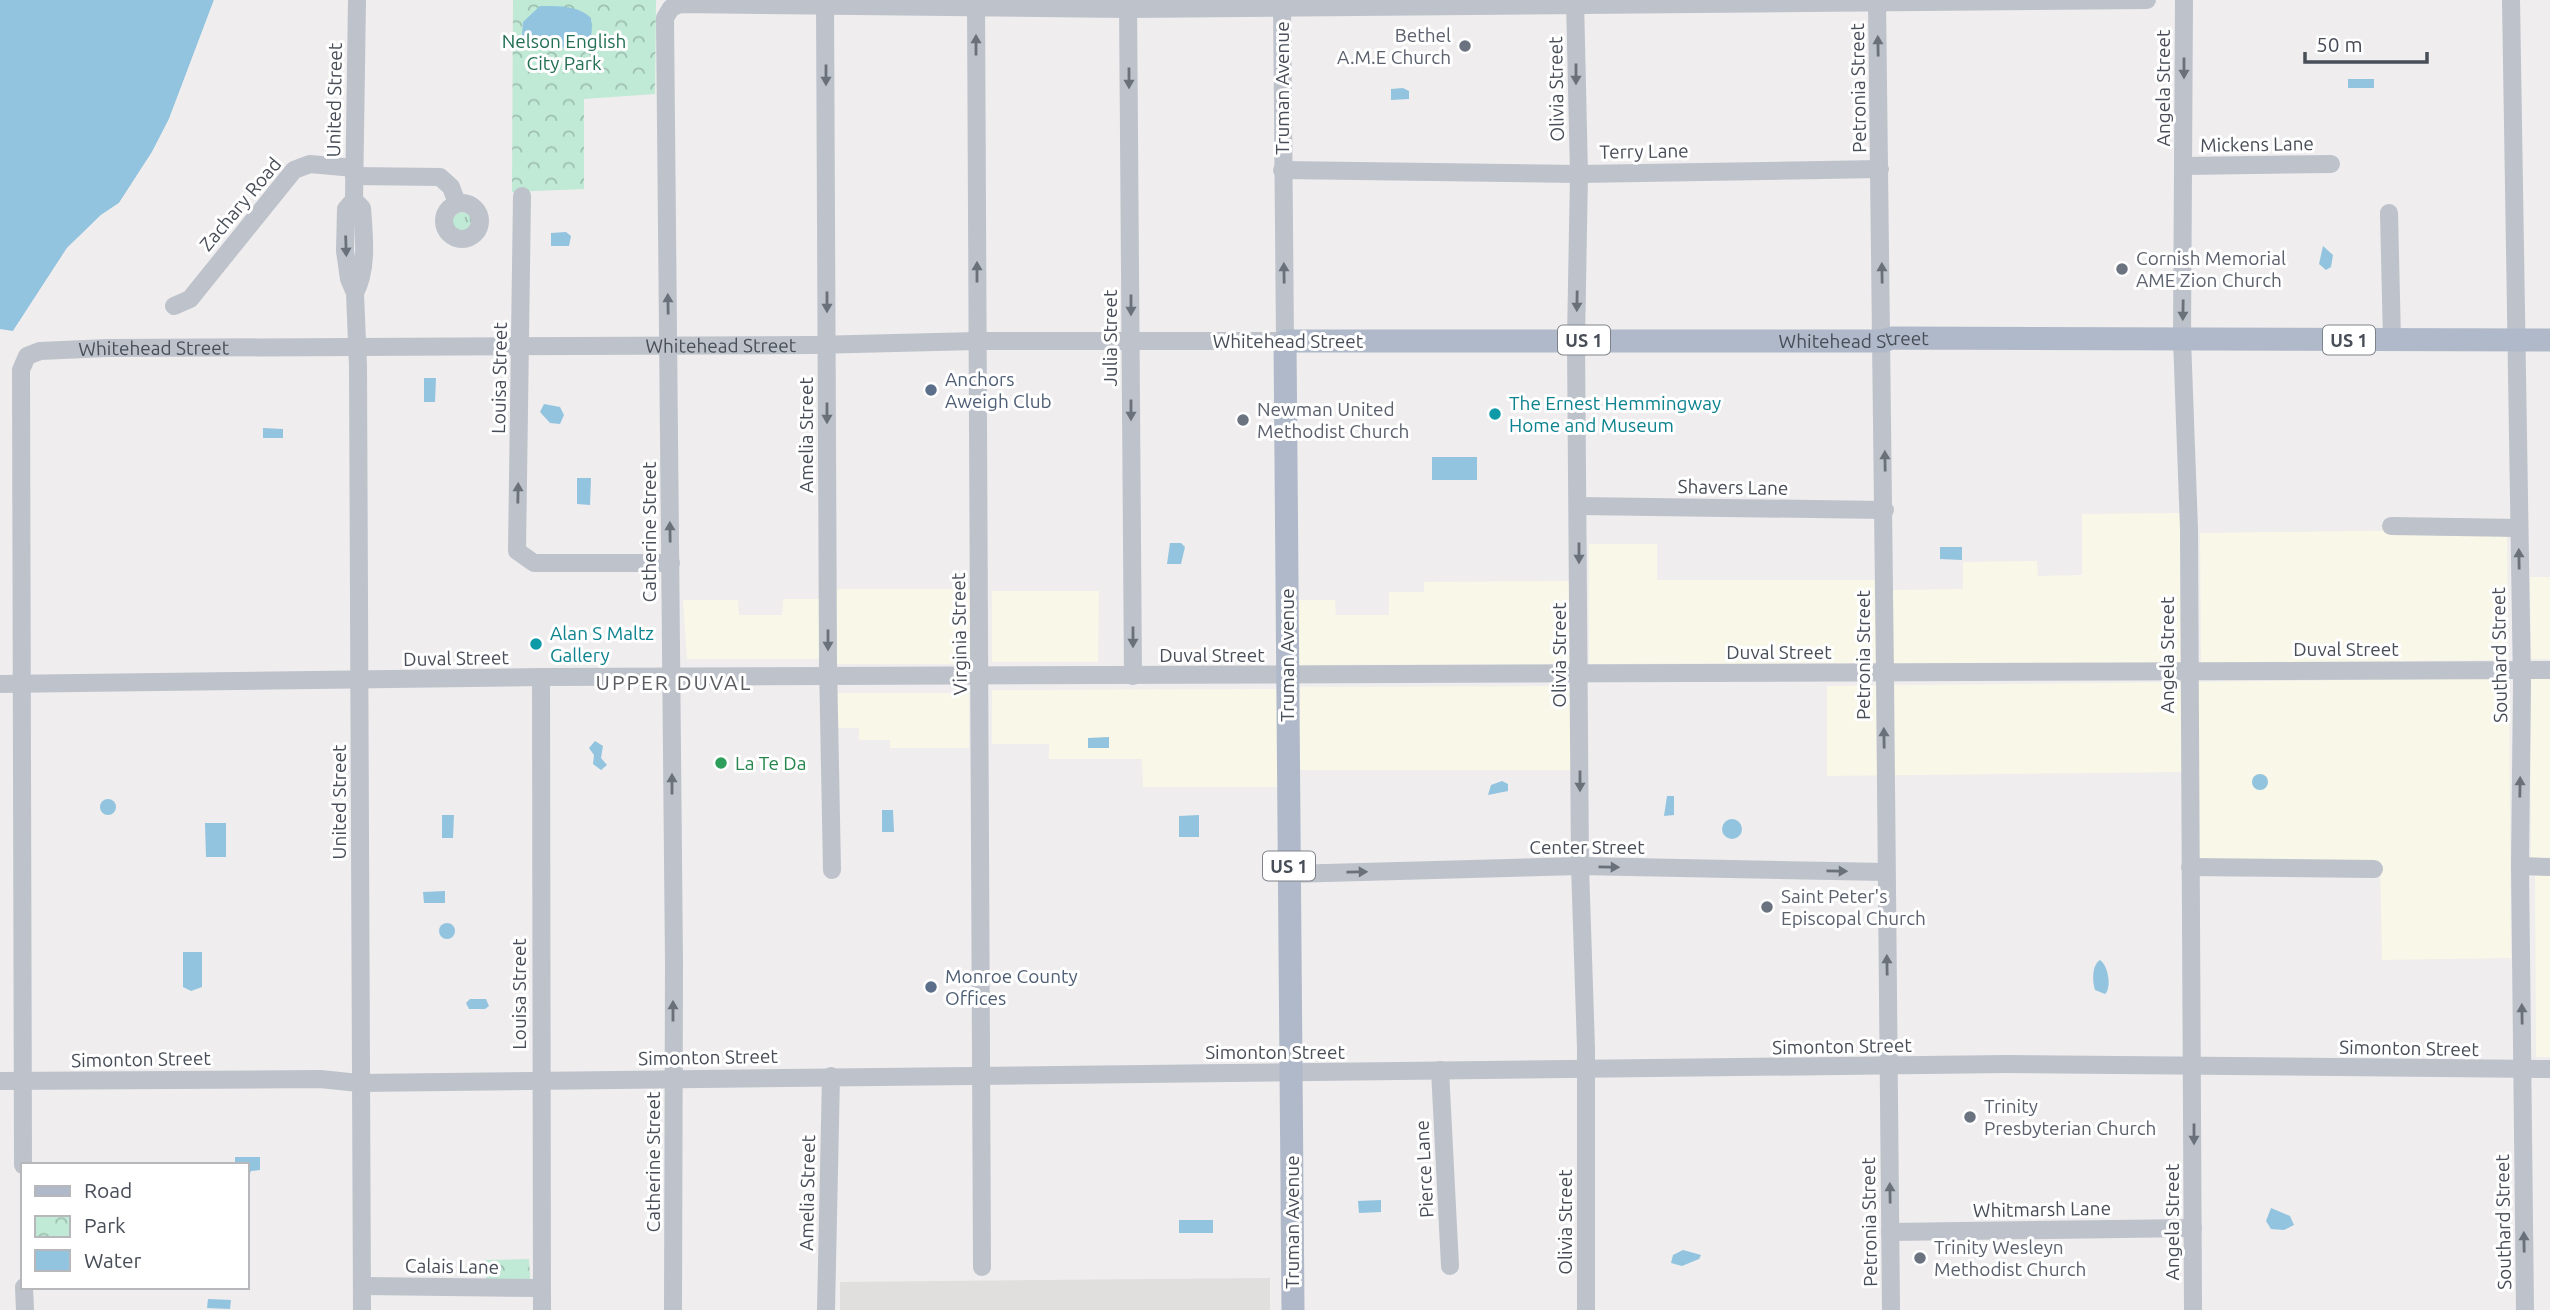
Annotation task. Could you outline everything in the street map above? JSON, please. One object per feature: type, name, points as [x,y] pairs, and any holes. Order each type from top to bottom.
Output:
[{"type":"main road","name":"Whitehead Street","points":[[1285,341],[1883,341],[1892,338],[2550,340]]},
{"type":"main road","name":"Truman Avenue","points":[[1285,341],[1293,1310]]},
{"type":"street","name":"United Street","points":[[356,0],[354,200],[346,209],[345,251],[349,279],[355,293],[357,347],[362,1310]]},
{"type":"street","points":[[825,3],[1298,5],[2147,0]]},
{"type":"street","name":"Angela Street","points":[[2185,0],[2182,339],[2189,529],[2187,672],[2194,1065],[2193,1310]]},
{"type":"street","name":"Southard Street","points":[[2511,0],[2521,670],[2520,866],[2525,1310]]},
{"type":"street","name":"Petronia Street","points":[[1877,2],[1885,510],[1884,672],[1891,1310]]},
{"type":"street","name":"Catherine Street","points":[[673,1310],[671,563],[665,18],[671,8],[680,4],[825,3]]},
{"type":"street","name":"Amelia Street","points":[[825,3],[828,677],[832,870]]},
{"type":"street","name":"Olivia Street","points":[[1576,3],[1579,174],[1576,340],[1580,866],[1586,1070],[1586,1310]]},
{"type":"street","name":"Virginia Street","points":[[976,4],[982,1267]]},
{"type":"street","name":"Truman Avenue","points":[[1282,4],[1285,341]]},
{"type":"street","name":"Julia Street","points":[[1128,5],[1133,676]]},
{"type":"street","name":"Zachary Road","points":[[174,306],[190,299],[294,170],[310,164],[354,172],[440,177],[452,187],[457,203]]},
{"type":"street","name":"Mickens Lane","points":[[2183,166],[2331,164]]},
{"type":"street","name":"Terry Lane","points":[[1282,170],[1579,174],[1880,169]]},
{"type":"street","name":"Louisa Street","points":[[522,196],[517,551],[524,559],[534,563],[671,563]]},
{"type":"street","points":[[2389,213],[2392,340]]},
{"type":"street","name":"Whitehead Street","points":[[20,684],[21,370],[27,356],[40,351],[522,344],[668,346],[977,341],[1285,341]]},
{"type":"street","name":"Shavers Lane","points":[[1579,506],[1885,510]]},
{"type":"street","points":[[2391,526],[2519,528]]},
{"type":"street","name":"Duval Street","points":[[0,684],[541,677],[2550,670]]},
{"type":"street","name":"Louisa Street","points":[[541,677],[539,1080],[542,1310]]},
{"type":"street","points":[[20,684],[23,1163]]},
{"type":"street","name":"Center Street","points":[[1289,874],[1580,866],[1886,872]]},
{"type":"street","points":[[2520,866],[2550,867]]},
{"type":"street","points":[[2190,867],[2374,869]]},
{"type":"street","name":"Simonton Street","points":[[0,1081],[320,1079],[359,1083],[831,1076],[982,1078],[1440,1070],[2194,1065],[2550,1069]]},
{"type":"street","name":"Pierce Lane","points":[[1440,1070],[1450,1266]]},
{"type":"street","name":"Amelia Street","points":[[826,1310],[831,1076]]},
{"type":"street","name":"Whitmarsh Lane","points":[[1890,1232],[2193,1228]]},
{"type":"street","name":"Calais Lane","points":[[363,1286],[541,1288]]},
{"type":"street","points":[[24,1289],[25,1310]]},
{"type":"shaded area","points":[[2180,513],[2181,663],[1893,667],[1892,590],[1963,589],[1963,562],[2037,561],[2038,576],[2082,575],[2082,514]]},
{"type":"shaded area","points":[[2507,529],[2508,660],[2201,663],[2200,533]]},
{"type":"shaded area","points":[[1589,544],[1657,544],[1657,580],[1880,580],[1880,663],[1589,664]]},
{"type":"shaded area","points":[[2530,577],[2550,577],[2550,659],[2531,659]]},
{"type":"shaded area","points":[[1574,581],[1574,664],[1294,665],[1295,600],[1335,600],[1336,615],[1389,615],[1389,592],[1424,592],[1424,582]]},
{"type":"shaded area","points":[[836,589],[974,589],[974,664],[836,664]]},
{"type":"shaded area","points":[[992,591],[1099,591],[1098,662],[992,662]]},
{"type":"shaded area","points":[[783,599],[820,599],[821,659],[687,659],[683,600],[738,600],[739,615],[782,615]]},
{"type":"shaded area","points":[[2509,678],[2511,958],[2382,960],[2380,863],[2199,863],[2198,682]]},
{"type":"shaded area","points":[[2530,678],[2550,678],[2550,861],[2531,861]]},
{"type":"shaded area","points":[[2184,682],[2185,772],[1827,776],[1827,686]]},
{"type":"shaded area","points":[[1576,686],[1576,770],[1297,770],[1297,687]]},
{"type":"shaded area","points":[[1280,689],[1279,787],[1143,787],[1142,759],[1049,759],[1049,744],[992,744],[992,690]]},
{"type":"shaded area","points":[[830,693],[969,693],[969,748],[890,748],[890,740],[859,740],[859,728],[833,728]]},
{"type":"shaded area","points":[[2550,874],[2550,1057],[2536,1057],[2535,875]]},
{"type":"shaded area","points":[[1270,1278],[1270,1310],[840,1310],[840,1282]]},
{"type":"green space","name":"Nelson English City Park","points":[[513,0],[656,0],[655,94],[584,99],[584,189],[512,192]]},
{"type":"green space","points":[[462,212],[469,215],[472,222],[469,229],[462,232],[455,229],[452,222],[455,215]]},
{"type":"green space","points":[[529,1259],[530,1279],[486,1281],[485,1260]]},
{"type":"water","points":[[0,0],[214,0],[169,119],[152,152],[119,203],[101,215],[67,248],[13,331],[0,329]]},
{"type":"water","points":[[540,6],[567,7],[586,14],[591,18],[591,35],[587,41],[571,47],[527,43],[522,35],[523,22]]},
{"type":"water","points":[[2348,79],[2374,79],[2374,88],[2348,88]]},
{"type":"water","points":[[1403,88],[1409,91],[1409,99],[1391,100],[1391,89]]},
{"type":"water","points":[[566,232],[571,236],[569,246],[551,246],[551,233]]},
{"type":"water","points":[[2323,246],[2333,255],[2331,267],[2326,270],[2319,264]]},
{"type":"water","points":[[424,378],[436,378],[435,402],[424,402]]},
{"type":"water","points":[[544,404],[560,407],[564,415],[560,424],[550,423],[540,412]]},
{"type":"water","points":[[263,428],[283,429],[283,438],[263,438]]},
{"type":"water","points":[[1432,457],[1477,457],[1477,480],[1432,480]]},
{"type":"water","points":[[577,478],[591,478],[590,505],[577,504]]},
{"type":"water","points":[[1170,543],[1181,543],[1185,547],[1181,564],[1167,564]]},
{"type":"water","points":[[1940,547],[1962,547],[1962,560],[1940,559]]},
{"type":"water","points":[[1109,737],[1109,748],[1088,748],[1088,738]]},
{"type":"water","points":[[595,741],[603,746],[601,758],[607,765],[601,770],[593,764],[594,755],[589,748]]},
{"type":"water","points":[[2257,774],[2263,774],[2268,782],[2266,788],[2257,790],[2252,785],[2252,779]]},
{"type":"water","points":[[1502,781],[1508,784],[1508,791],[1488,795],[1491,785]]},
{"type":"water","points":[[1667,796],[1674,796],[1674,815],[1664,816]]},
{"type":"water","points":[[108,799],[114,801],[114,813],[108,815],[102,813],[100,807],[102,801]]},
{"type":"water","points":[[882,810],[893,810],[894,832],[882,832]]},
{"type":"water","points":[[442,815],[454,815],[453,838],[442,838]]},
{"type":"water","points":[[1199,815],[1199,837],[1179,837],[1179,816]]},
{"type":"water","points":[[1732,819],[1739,822],[1742,829],[1739,836],[1732,839],[1725,836],[1722,829],[1725,822]]},
{"type":"water","points":[[205,823],[226,823],[226,857],[206,857]]},
{"type":"water","points":[[445,891],[445,903],[424,903],[423,892]]},
{"type":"water","points":[[447,923],[453,925],[453,937],[447,939],[441,937],[439,931],[441,925]]},
{"type":"water","points":[[183,952],[202,952],[202,987],[191,991],[183,987]]},
{"type":"water","points":[[2100,960],[2108,977],[2105,994],[2095,990],[2093,982],[2094,969]]},
{"type":"water","points":[[470,999],[486,999],[489,1006],[485,1009],[469,1009],[466,1003]]},
{"type":"water","points":[[235,1157],[260,1157],[260,1170],[251,1171],[248,1178],[248,1163],[235,1163]]},
{"type":"water","points":[[1381,1200],[1381,1212],[1359,1213],[1358,1201]]},
{"type":"water","points":[[2271,1208],[2290,1216],[2294,1225],[2284,1230],[2271,1229],[2266,1221]]},
{"type":"water","points":[[1179,1220],[1213,1220],[1213,1233],[1179,1233]]},
{"type":"water","points":[[1683,1250],[1701,1255],[1699,1259],[1682,1266],[1671,1263],[1673,1255]]},
{"type":"water","points":[[208,1299],[231,1300],[230,1309],[207,1308]]},
{"type":"pier","points":[[214,0],[218,0],[173,120],[155,154],[122,205],[103,218],[70,250],[17,331],[13,331],[67,248],[101,215],[119,203],[152,152],[169,119]]},
{"type":"place","name":"Bethel A.M.E Church","points":[[1465,46]]},
{"type":"place","name":"Cornish Memorial AME Zion Church","points":[[2122,269]]},
{"type":"place","name":"Anchors Aweigh Club","points":[[931,390]]},
{"type":"place","name":"The Ernest Hemmingway Home and Museum","points":[[1495,414]]},
{"type":"place","name":"Newman United Methodist Church","points":[[1243,420]]},
{"type":"place","name":"Alan S Maltz Gallery","points":[[536,644]]},
{"type":"place","name":"La Te Da","points":[[721,763]]},
{"type":"place","name":"Saint Peter's Episcopal Church","points":[[1767,907]]},
{"type":"place","name":"Monroe County Offices","points":[[931,987]]},
{"type":"place","name":"Trinity Presbyterian Church","points":[[1970,1117]]},
{"type":"place","name":"Trinity Wesleyn Methodist Church","points":[[1920,1258]]},
{"type":"district","name":"UPPER DUVAL","points":[[674,682]]}]
